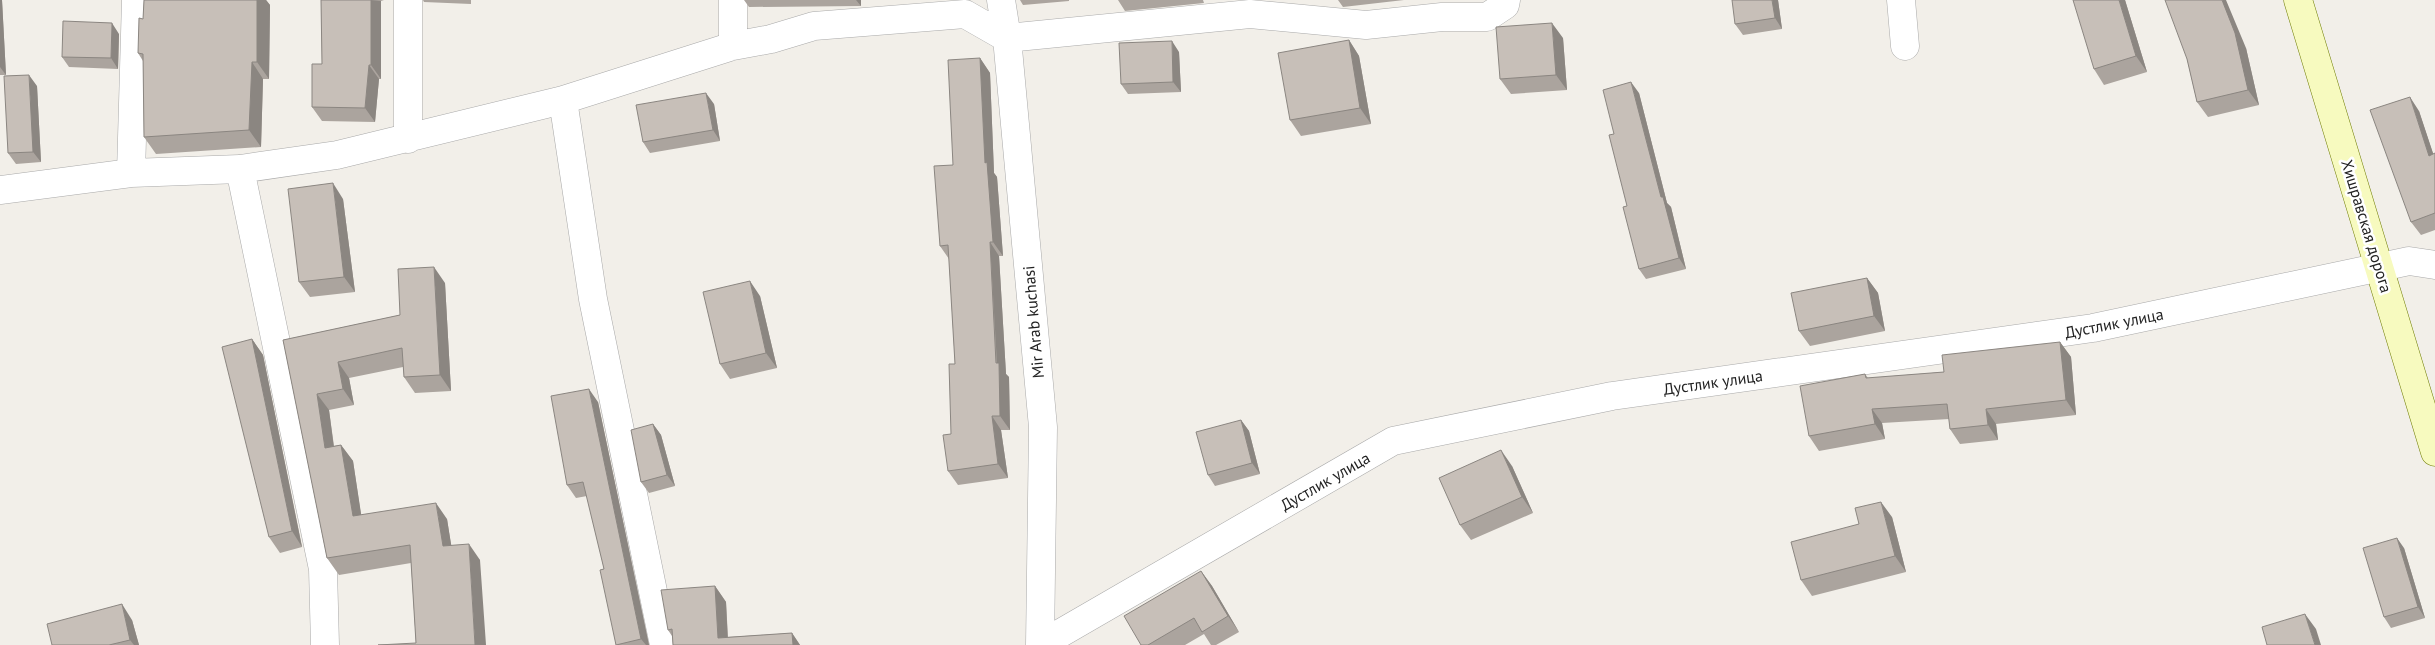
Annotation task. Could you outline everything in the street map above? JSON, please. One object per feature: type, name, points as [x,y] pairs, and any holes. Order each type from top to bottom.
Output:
[{"type":"main road","name":"Хишравская дорога","points":[[2298,0],[2435,452]]},
{"type":"street","points":[[131,172],[136,0]]},
{"type":"street","points":[[408,0],[408,139]]},
{"type":"street","points":[[733,0],[733,46]]},
{"type":"street","name":"Mir Arab kuchasi","points":[[1001,0],[1007,38],[1043,427],[1040,645]]},
{"type":"street","points":[[0,190],[131,172],[240,169],[337,155],[563,100],[733,46],[771,39],[814,26],[965,14],[1007,38],[1250,14],[1366,25],[1442,17],[1487,17],[1505,6],[1506,0]]},
{"type":"street","points":[[1901,0],[1905,46]]},
{"type":"street","points":[[563,100],[593,299],[664,645]]},
{"type":"street","points":[[240,169],[323,570],[325,645]]},
{"type":"street","name":"Дустлик улица","points":[[1040,645],[1393,441],[1612,396],[2093,328],[2409,261],[2435,265]]},
{"type":"building","points":[[144,0],[257,0],[257,62],[252,62],[249,130],[144,137],[143,54],[138,53],[139,18],[143,19]]},
{"type":"building","points":[[321,0],[371,0],[371,65],[369,65],[365,108],[312,107],[312,64],[322,64]]},
{"type":"building","points":[[1732,0],[1772,0],[1775,18],[1735,24]]},
{"type":"building","points":[[2073,0],[2119,0],[2136,56],[2094,69]]},
{"type":"building","points":[[2165,0],[2222,0],[2235,33],[2248,90],[2197,102],[2187,59]]},
{"type":"building","points":[[63,21],[112,23],[111,58],[62,57]]},
{"type":"building","points":[[1552,23],[1556,75],[1500,79],[1496,27]]},
{"type":"building","points":[[1349,40],[1360,108],[1290,120],[1278,53]]},
{"type":"building","points":[[1172,41],[1173,82],[1121,84],[1119,43]]},
{"type":"building","points":[[980,58],[985,163],[987,162],[993,242],[990,242],[996,363],[999,363],[1000,416],[992,416],[998,464],[948,471],[943,435],[951,434],[949,364],[955,364],[948,245],[940,246],[934,166],[953,165],[948,60]]},
{"type":"building","points":[[29,75],[33,152],[8,153],[4,76]]},
{"type":"building","points":[[1631,82],[1679,258],[1639,269],[1623,207],[1627,206],[1609,135],[1614,134],[1603,90]]},
{"type":"building","points":[[706,93],[713,130],[643,142],[636,105]]},
{"type":"building","points":[[2410,97],[2429,156],[2435,153],[2435,213],[2411,222],[2370,110]]},
{"type":"building","points":[[333,183],[344,277],[299,282],[288,189]]},
{"type":"building","points":[[434,267],[440,375],[404,377],[402,348],[338,362],[343,389],[317,394],[325,448],[341,445],[353,516],[436,503],[443,546],[469,544],[475,645],[378,645],[416,643],[410,545],[327,558],[283,340],[400,315],[398,269]]},
{"type":"building","points":[[1867,278],[1874,316],[1799,331],[1791,293]]},
{"type":"building","points":[[750,281],[766,353],[720,364],[703,292]]},
{"type":"building","points":[[252,339],[292,531],[269,537],[222,347]]},
{"type":"building","points":[[2060,342],[2066,400],[1986,409],[1988,425],[1950,429],[1947,404],[1872,409],[1875,424],[1809,436],[1800,386],[1865,374],[1866,378],[1944,372],[1942,355]]},
{"type":"building","points":[[589,389],[641,639],[616,645],[600,570],[604,569],[583,482],[567,485],[551,396]]},
{"type":"building","points":[[1241,420],[1252,463],[1208,475],[1196,432]]},
{"type":"building","points":[[653,424],[667,475],[641,482],[631,430]]},
{"type":"building","points":[[1501,450],[1522,497],[1460,525],[1439,478]]},
{"type":"building","points":[[1881,502],[1895,556],[1801,580],[1791,542],[1859,524],[1855,508]]},
{"type":"building","points":[[2397,538],[2418,607],[2384,617],[2363,548]]},
{"type":"building","points":[[1201,571],[1228,616],[1202,632],[1194,618],[1148,645],[1141,645],[1124,616]]},
{"type":"building","points":[[715,586],[718,638],[792,633],[793,645],[673,645],[672,629],[668,630],[661,590]]},
{"type":"building","points":[[122,604],[130,640],[109,645],[52,645],[47,624]]},
{"type":"building","points":[[2305,614],[2315,645],[2267,645],[2262,627]]}]
